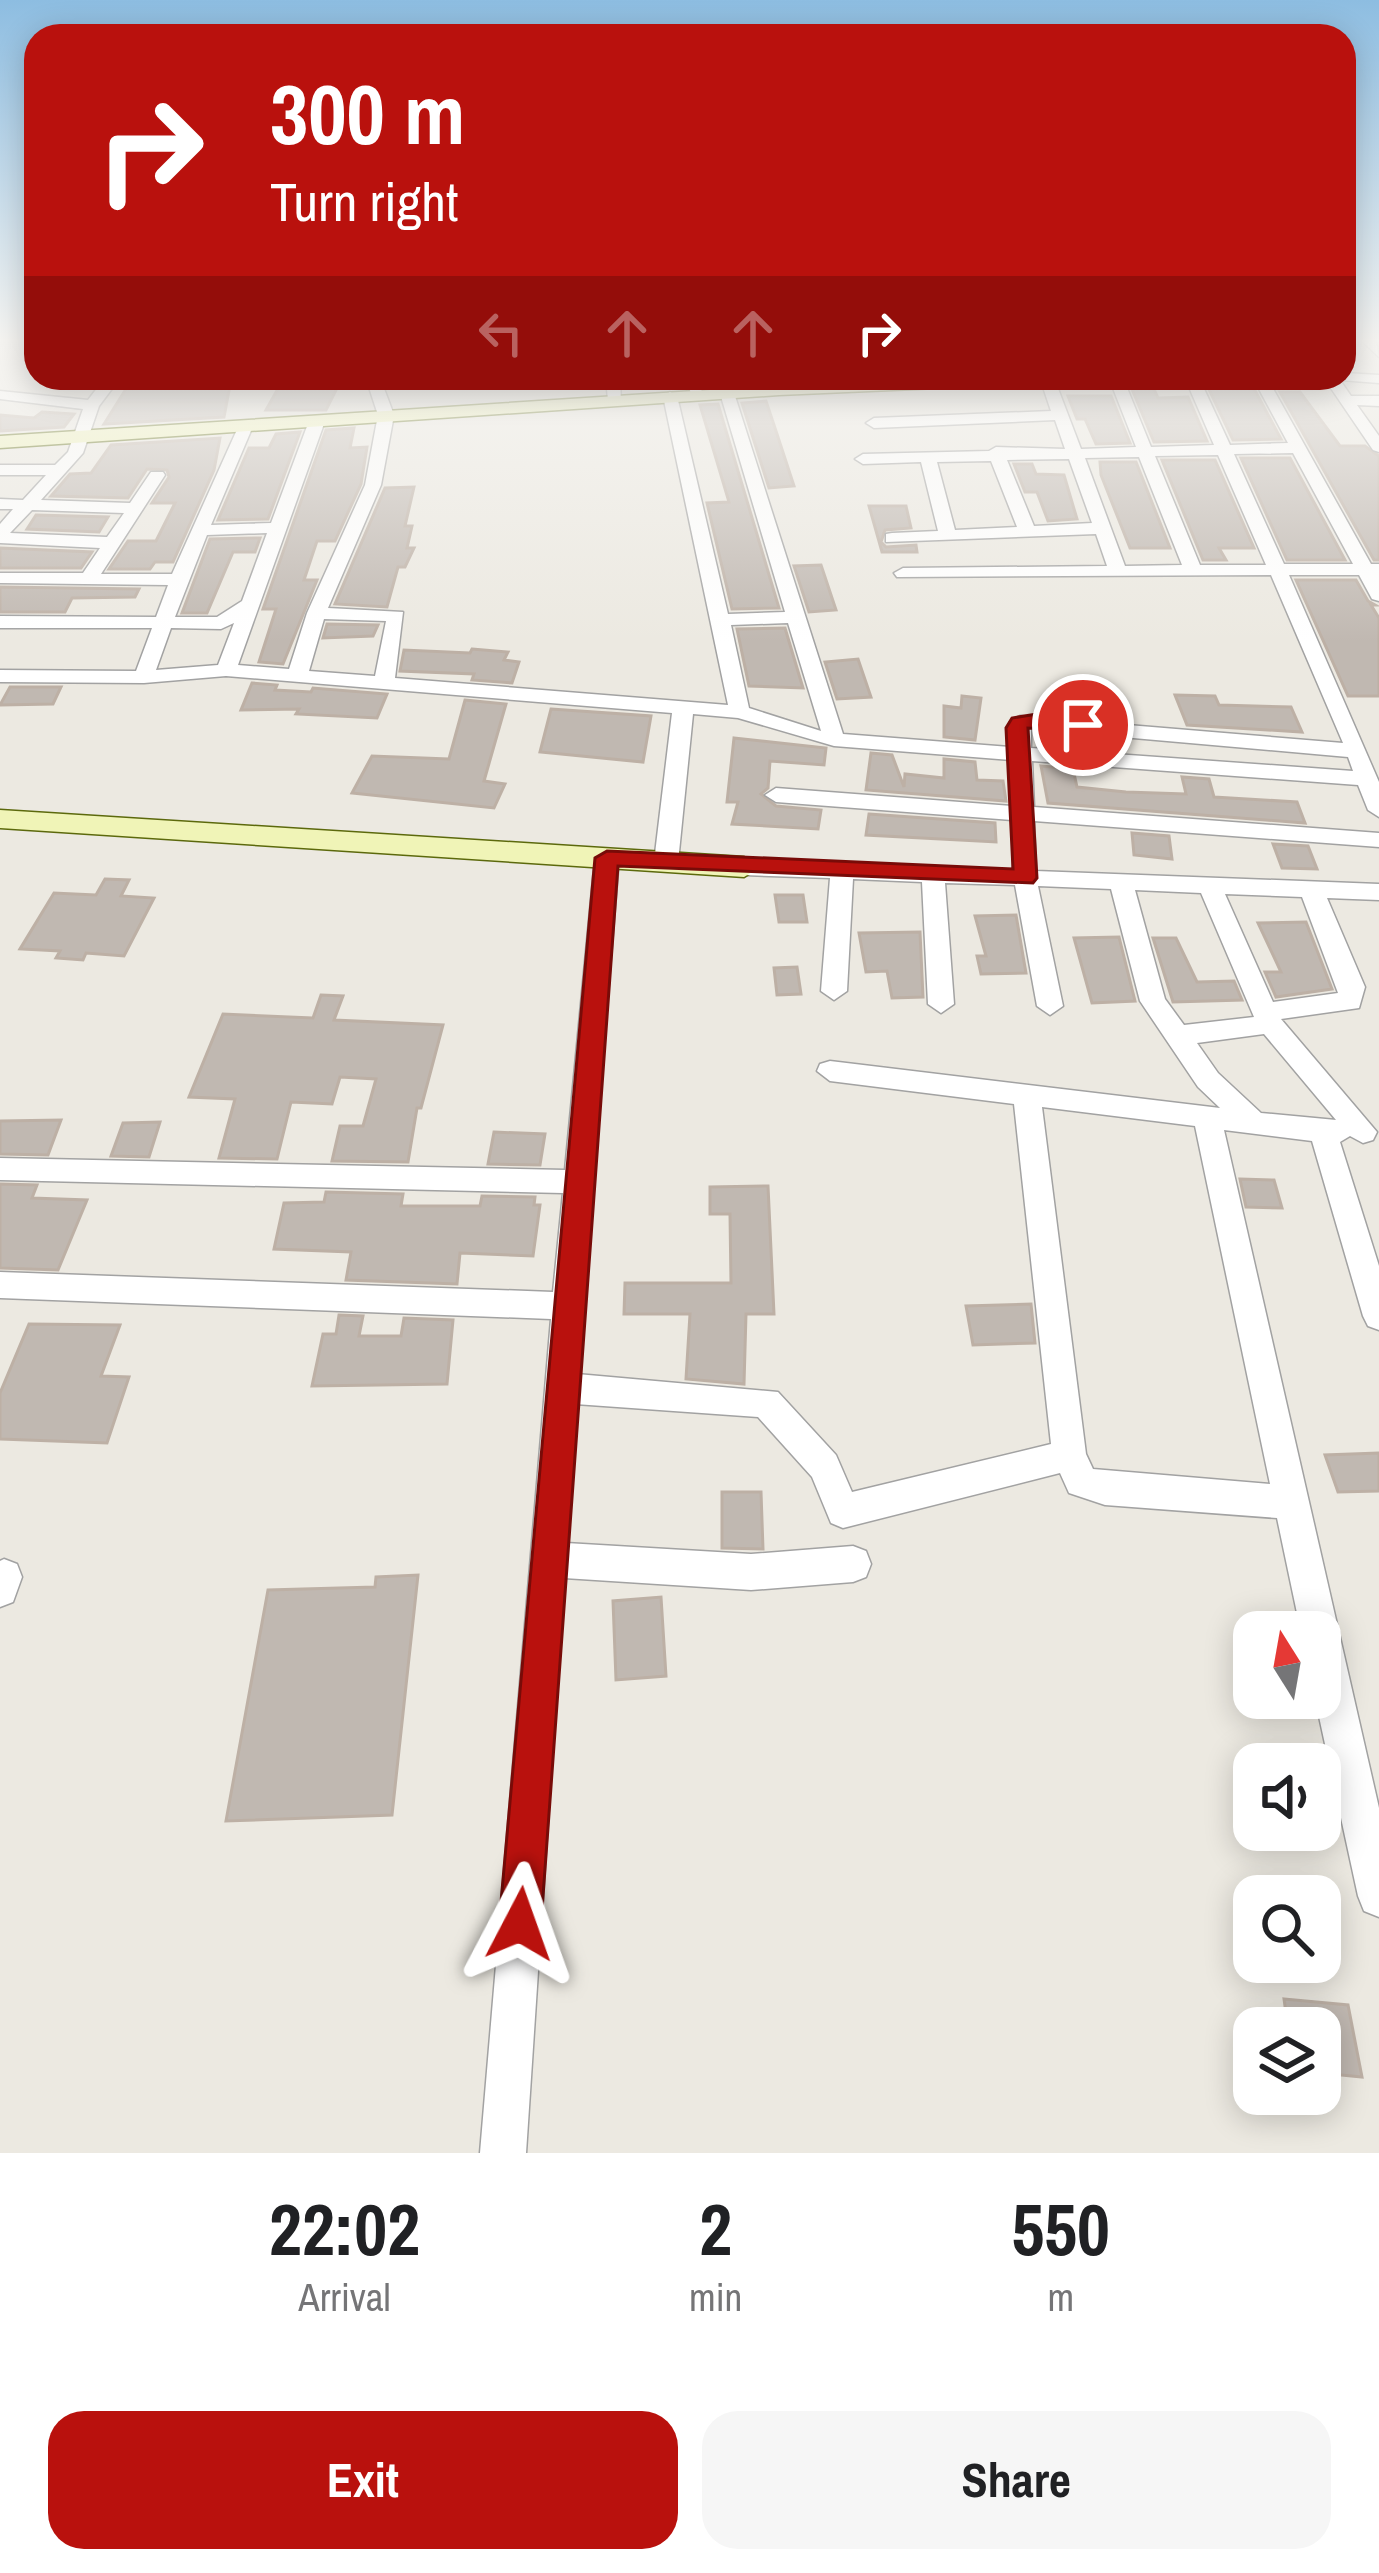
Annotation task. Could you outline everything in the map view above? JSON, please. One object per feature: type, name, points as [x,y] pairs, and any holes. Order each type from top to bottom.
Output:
[{"type":"street","points":[[0,536],[61,470],[80,440]]},
{"type":"street","points":[[144,677],[239,440]]},
{"type":"street","points":[[226,670],[310,440]]},
{"type":"street","points":[[297,676],[316,613],[373,485],[381,440]]},
{"type":"street","points":[[682,440],[740,712]]},
{"type":"street","points":[[742,440],[834,740]]},
{"type":"street","points":[[1071,440],[1118,571]]},
{"type":"street","points":[[1142,440],[1193,571]]},
{"type":"street","points":[[1219,440],[1379,811]]},
{"type":"street","points":[[1294,440],[1372,569],[1379,595]]},
{"type":"street","points":[[863,459],[996,452],[1298,448]]},
{"type":"street","points":[[996,452],[1028,532]]},
{"type":"street","points":[[927,455],[948,536]]},
{"type":"street","points":[[0,470],[61,470]]},
{"type":"street","points":[[88,580],[157,476]]},
{"type":"street","points":[[0,503],[136,508]]},
{"type":"street","points":[[200,530],[279,528]]},
{"type":"street","points":[[892,538],[1103,528]]},
{"type":"street","points":[[0,536],[113,543]]},
{"type":"street","points":[[903,573],[1372,569]]},
{"type":"street","points":[[0,578],[179,580]]},
{"type":"street","points":[[0,622],[221,623],[251,603]]},
{"type":"street","points":[[316,613],[396,616],[384,683]]},
{"type":"street","points":[[719,620],[796,617]]},
{"type":"street","points":[[0,676],[144,677],[226,670],[740,712],[834,740],[1367,779]]},
{"type":"street","points":[[666,862],[683,707]]},
{"type":"street","points":[[1050,1006],[1025,878],[1020,722],[1356,751]]},
{"type":"street","points":[[776,795],[1379,840]]},
{"type":"street","points":[[0,819],[744,867],[1379,892]]},
{"type":"street","points":[[503,2153],[560,1388],[607,858]]},
{"type":"street","points":[[834,991],[842,871]]},
{"type":"street","points":[[933,874],[941,1004]]},
{"type":"street","points":[[1121,881],[1153,1001],[1208,1080],[1254,1123]]},
{"type":"street","points":[[1209,885],[1267,1018],[1371,1132]]},
{"type":"street","points":[[1177,1036],[1350,1001],[1352,987],[1311,889]]},
{"type":"street","points":[[830,1072],[1323,1131],[1371,1132]]},
{"type":"street","points":[[1027,1098],[1069,1455],[1081,1481],[1105,1489],[1289,1502]]},
{"type":"street","points":[[1207,1118],[1314,1611]]},
{"type":"street","points":[[1323,1131],[1379,1316]]},
{"type":"street","points":[[0,1169],[581,1182]]},
{"type":"street","points":[[0,1285],[570,1306]]},
{"type":"street","points":[[560,1388],[766,1402],[824,1466],[842,1511],[1069,1455]]},
{"type":"street","points":[[548,1559],[751,1572],[853,1564]]},
{"type":"street","points":[[1338,1719],[1379,1896]]},
{"type":"building","points":[[220,440],[214,470],[173,562],[155,562],[150,569],[109,569],[128,541],[156,541],[175,503],[152,503],[169,477],[167,470],[147,469],[128,498],[51,496],[70,474],[91,473],[111,445]]},
{"type":"building","points":[[273,440],[297,440],[268,519],[218,520],[249,448],[269,448]]},
{"type":"building","points":[[322,440],[352,440],[350,448],[367,447],[361,484],[335,541],[317,541],[304,580],[317,580],[283,664],[259,662],[276,609],[263,609]]},
{"type":"building","points":[[711,440],[729,440],[779,608],[732,609],[707,503],[729,502]]},
{"type":"building","points":[[754,440],[779,440],[794,486],[769,488]]},
{"type":"building","points":[[1094,440],[1130,443],[1096,444]]},
{"type":"building","points":[[1307,440],[1365,446],[1379,456],[1379,560],[1374,560]]},
{"type":"building","points":[[1241,458],[1290,458],[1345,560],[1287,560]]},
{"type":"building","points":[[1162,460],[1215,460],[1254,548],[1219,548],[1226,560],[1203,560]]},
{"type":"building","points":[[1100,462],[1136,462],[1170,548],[1130,548]]},
{"type":"building","points":[[1014,464],[1032,464],[1036,474],[1064,475],[1077,519],[1048,521],[1037,492],[1025,492]]},
{"type":"building","points":[[414,487],[405,526],[412,526],[407,548],[414,548],[405,567],[398,567],[387,607],[335,604],[385,488]]},
{"type":"building","points":[[869,506],[906,506],[911,528],[885,530],[881,542],[886,547],[916,545],[917,552],[882,552]]},
{"type":"building","points":[[36,515],[108,517],[99,532],[27,529]]},
{"type":"building","points":[[260,538],[255,552],[233,552],[207,613],[182,613],[210,539]]},
{"type":"building","points":[[0,548],[92,552],[81,568],[0,568]]},
{"type":"building","points":[[821,565],[836,610],[809,612],[794,566]]},
{"type":"building","points":[[1296,580],[1356,580],[1375,605],[1371,605],[1379,618],[1379,696],[1348,696]]},
{"type":"building","points":[[0,587],[139,589],[135,597],[72,598],[65,612],[0,612]]},
{"type":"building","points":[[327,624],[378,625],[373,636],[323,638]]},
{"type":"building","points":[[785,628],[803,688],[749,686],[737,629]]},
{"type":"building","points":[[472,649],[508,652],[504,660],[519,662],[512,683],[472,680],[474,674],[400,671],[404,650],[470,653]]},
{"type":"building","points":[[858,659],[871,697],[837,699],[825,662]]},
{"type":"building","points":[[252,683],[277,685],[275,690],[387,694],[377,718],[296,714],[299,709],[241,710]]},
{"type":"building","points":[[10,687],[61,687],[53,704],[0,705]]},
{"type":"building","points":[[1175,695],[1215,696],[1219,705],[1291,707],[1302,732],[1187,725]]},
{"type":"building","points":[[962,696],[981,698],[975,740],[944,737],[944,706],[961,708]]},
{"type":"building","points":[[465,700],[506,704],[484,781],[505,784],[494,808],[352,793],[372,756],[449,759]]},
{"type":"building","points":[[551,709],[651,716],[643,762],[540,752]]},
{"type":"building","points":[[734,738],[826,748],[824,765],[770,761],[768,788],[761,794],[776,806],[821,810],[818,829],[732,824],[738,802],[727,802]]},
{"type":"building","points":[[871,753],[892,755],[904,787],[905,774],[944,778],[944,759],[975,762],[977,780],[1003,781],[1006,801],[866,790]]},
{"type":"building","points":[[1041,766],[1073,769],[1077,787],[1126,792],[1186,794],[1182,777],[1209,779],[1214,797],[1297,802],[1305,823],[1048,803]]},
{"type":"building","points":[[869,814],[995,823],[996,842],[866,835]]},
{"type":"building","points":[[1132,833],[1169,836],[1172,859],[1134,855]]},
{"type":"building","points":[[1273,844],[1308,846],[1317,869],[1282,868]]},
{"type":"building","points":[[105,879],[129,880],[121,896],[154,898],[124,956],[86,953],[83,960],[56,958],[60,951],[20,949],[54,893],[96,895]]},
{"type":"building","points":[[775,895],[803,895],[807,922],[779,922]]},
{"type":"building","points":[[1016,915],[1026,973],[981,974],[977,956],[986,956],[975,916]]},
{"type":"building","points":[[1306,922],[1332,989],[1276,997],[1265,972],[1281,972],[1258,923]]},
{"type":"building","points":[[920,932],[923,997],[892,998],[887,971],[866,972],[859,933]]},
{"type":"building","points":[[1119,937],[1135,1001],[1092,1003],[1074,938]]},
{"type":"building","points":[[1153,938],[1176,938],[1197,982],[1234,981],[1242,1000],[1173,1002]]},
{"type":"building","points":[[797,967],[801,994],[777,995],[774,968]]},
{"type":"building","points":[[321,995],[343,996],[334,1020],[443,1025],[421,1108],[417,1108],[408,1162],[332,1161],[340,1126],[363,1126],[376,1079],[340,1077],[332,1104],[291,1102],[277,1159],[219,1158],[235,1099],[189,1097],[223,1014],[313,1018]]},
{"type":"building","points":[[61,1120],[48,1155],[0,1154],[0,1121]]},
{"type":"building","points":[[160,1122],[149,1157],[111,1156],[123,1123]]},
{"type":"building","points":[[494,1132],[545,1134],[540,1165],[488,1164]]},
{"type":"building","points":[[1240,1179],[1274,1180],[1282,1208],[1246,1207]]},
{"type":"building","points":[[0,1184],[37,1185],[32,1198],[87,1200],[58,1270],[0,1268]]},
{"type":"building","points":[[768,1186],[774,1314],[746,1314],[744,1384],[686,1379],[690,1314],[624,1314],[625,1283],[731,1283],[730,1214],[710,1214],[710,1187]]},
{"type":"building","points":[[326,1192],[403,1194],[401,1206],[480,1206],[482,1196],[535,1197],[534,1205],[540,1205],[533,1256],[460,1253],[457,1284],[346,1280],[351,1252],[274,1249],[284,1203],[324,1202]]},
{"type":"building","points":[[1031,1304],[1035,1343],[973,1345],[966,1306]]},
{"type":"building","points":[[339,1315],[363,1316],[359,1336],[401,1336],[404,1318],[453,1320],[447,1384],[312,1386],[323,1334],[336,1334]]},
{"type":"building","points":[[29,1324],[120,1325],[101,1376],[129,1377],[107,1443],[0,1439],[0,1393]]},
{"type":"building","points":[[1379,1453],[1379,1491],[1338,1492],[1325,1455]]},
{"type":"building","points":[[722,1492],[761,1492],[763,1549],[722,1548]]},
{"type":"building","points":[[418,1575],[392,1815],[226,1821],[268,1590],[375,1587],[376,1577]]},
{"type":"building","points":[[661,1597],[666,1676],[616,1680],[613,1601]]},
{"type":"building","points":[[1284,1999],[1348,2005],[1362,2077],[1341,2075],[1341,2007],[1285,2007]]},
{"type":"route","points":[[520,1924],[560,1388],[607,858],[1025,878],[1017,728],[1020,722],[1037,721],[1083,725]]}]
